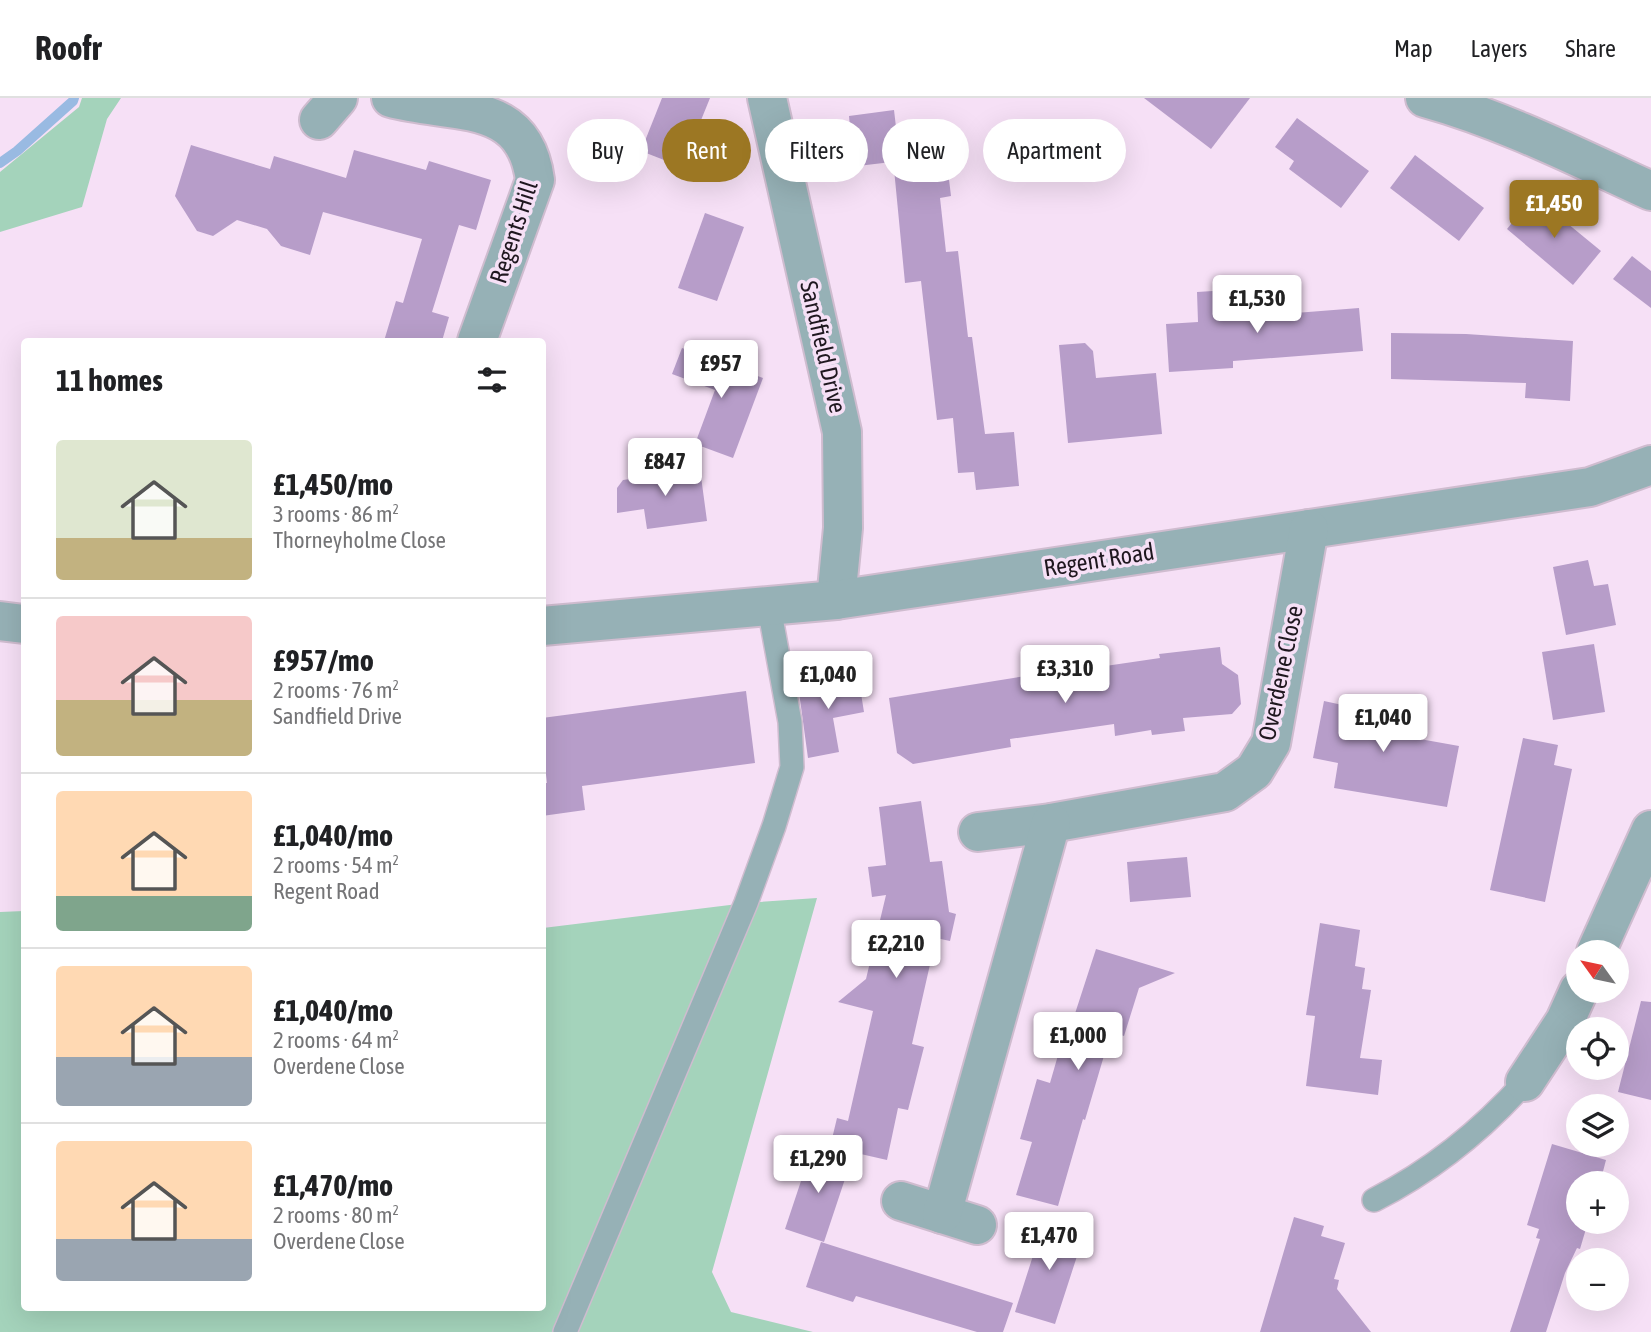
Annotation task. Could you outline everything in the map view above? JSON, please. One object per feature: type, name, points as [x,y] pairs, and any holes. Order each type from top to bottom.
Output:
[{"type":"street","name":"Regents Hill","points":[[391,98],[410,103],[480,111],[513,127],[532,156],[535,180],[478,338]]},
{"type":"street","name":"Sandfield Drive","points":[[767,98],[842,432],[843,528],[836,600]]},
{"type":"street","points":[[1425,98],[1513,128],[1651,191]]},
{"type":"street","name":"Regent Road","points":[[546,626],[836,600],[1590,487],[1651,465]]},
{"type":"street","name":"Overdene Close","points":[[978,832],[1051,823],[1225,792],[1254,771],[1270,743],[1309,529]]},
{"type":"street","points":[[0,621],[21,624]]},
{"type":"street","points":[[901,1201],[960,1219],[1051,823]]},
{"type":"street","points":[[1601,940],[1651,830]]},
{"type":"street","points":[[1525,1082],[1565,1021],[1573,1003]]},
{"type":"lane","points":[[565,1332],[746,903],[792,767],[790,722],[769,607]]},
{"type":"lane","points":[[1374,1200],[1406,1183],[1495,1116],[1525,1082]]},
{"type":"green space","points":[[82,98],[121,98],[107,119],[82,207],[0,232],[0,172],[79,107]]},
{"type":"green space","points":[[817,898],[712,1272],[731,1312],[813,1332],[0,1332],[0,912],[21,911],[21,1311],[546,1311],[546,928],[746,903]]},
{"type":"building","points":[[662,98],[710,98],[701,119],[662,119],[662,159],[648,154],[648,133]]},
{"type":"building","points":[[1144,98],[1250,98],[1211,149]]},
{"type":"building","points":[[894,110],[895,119],[882,119],[882,163],[868,165],[868,119],[849,119],[849,116]]},
{"type":"building","points":[[1297,118],[1369,171],[1341,208],[1289,169],[1294,161],[1275,147]]},
{"type":"building","points":[[191,145],[270,169],[274,156],[346,178],[354,150],[426,170],[429,161],[491,180],[476,230],[459,225],[432,312],[449,317],[443,338],[385,338],[396,301],[403,303],[422,239],[323,212],[310,255],[281,246],[267,229],[237,220],[213,236],[197,231],[175,196]]},
{"type":"building","points":[[1415,155],[1484,208],[1459,241],[1390,188]]},
{"type":"building","points":[[895,182],[949,182],[951,196],[940,198],[946,252],[958,251],[968,337],[972,337],[985,434],[1014,432],[1019,486],[976,490],[974,472],[958,473],[953,418],[937,420],[921,281],[905,283]]},
{"type":"building","points":[[1534,196],[1601,251],[1573,285],[1507,229]]},
{"type":"building","points":[[705,213],[744,227],[717,301],[678,288]]},
{"type":"building","points":[[1632,256],[1651,271],[1651,308],[1613,279]]},
{"type":"building","points":[[1229,290],[1230,318],[1359,308],[1363,351],[1233,361],[1233,368],[1169,372],[1166,324],[1198,322],[1197,292]]},
{"type":"building","points":[[1391,333],[1466,334],[1573,341],[1570,401],[1525,398],[1526,383],[1391,379]]},
{"type":"building","points":[[1085,343],[1093,351],[1096,378],[1156,373],[1162,434],[1068,443],[1059,345]]},
{"type":"building","points":[[682,348],[763,378],[733,458],[695,444],[715,390],[672,374]]},
{"type":"building","points":[[700,469],[707,521],[647,529],[644,509],[617,513],[617,488],[623,480]]},
{"type":"building","points":[[1588,560],[1594,586],[1608,584],[1616,625],[1566,635],[1553,567]]},
{"type":"building","points":[[1594,644],[1605,712],[1553,720],[1542,652]]},
{"type":"building","points":[[1220,647],[1222,664],[1238,675],[1241,704],[1232,714],[1183,718],[1185,731],[1152,735],[1151,730],[1115,736],[1114,724],[1010,739],[1011,747],[913,764],[897,753],[889,698],[1050,672],[1051,674],[1160,658],[1159,654]]},
{"type":"building","points":[[858,675],[864,712],[833,718],[839,752],[808,758],[798,685]]},
{"type":"building","points":[[746,691],[755,763],[582,786],[585,810],[546,815],[546,717]]},
{"type":"building","points":[[1349,697],[1394,706],[1393,713],[1407,716],[1403,736],[1459,746],[1447,807],[1334,788],[1338,763],[1313,758],[1324,701],[1347,706]]},
{"type":"building","points":[[1523,738],[1558,745],[1554,765],[1572,769],[1545,902],[1490,890]]},
{"type":"building","points":[[921,801],[930,862],[942,861],[949,912],[956,914],[950,941],[936,938],[912,1044],[924,1047],[908,1110],[898,1108],[887,1160],[830,1147],[837,1118],[848,1121],[873,1011],[838,1002],[866,979],[886,895],[872,897],[868,867],[886,865],[879,807]]},
{"type":"building","points":[[1187,857],[1191,897],[1130,902],[1127,862]]},
{"type":"building","points":[[1320,923],[1360,930],[1355,966],[1365,968],[1362,989],[1371,990],[1360,1058],[1382,1060],[1378,1095],[1306,1086],[1315,1016],[1306,1015]]},
{"type":"building","points":[[1096,949],[1175,973],[1139,988],[1124,1036],[1111,1032],[1058,1206],[1016,1195],[1032,1142],[1020,1139],[1037,1079],[1050,1083],[1065,1031],[1069,1032]]},
{"type":"building","points":[[1641,1001],[1651,1002],[1651,1100],[1618,1092],[1621,1080],[1629,1080],[1629,1048]]},
{"type":"building","points":[[1552,1144],[1566,1148],[1566,1157],[1596,1157],[1606,1160],[1603,1171],[1566,1171],[1566,1234],[1584,1234],[1580,1248],[1566,1248],[1566,1271],[1546,1332],[1510,1332],[1540,1239],[1536,1238],[1539,1229],[1527,1225]]},
{"type":"building","points":[[812,1148],[851,1161],[824,1242],[785,1229]]},
{"type":"building","points":[[1046,1215],[1074,1224],[1067,1246],[1079,1250],[1055,1324],[1015,1312]]},
{"type":"building","points":[[1294,1217],[1324,1226],[1321,1236],[1345,1243],[1334,1279],[1339,1280],[1337,1289],[1371,1332],[1260,1332]]},
{"type":"building","points":[[821,1242],[1013,1303],[1003,1332],[977,1332],[856,1296],[853,1302],[806,1287]]},
{"type":"waterway","points":[[0,163],[17,151],[74,98]]}]
